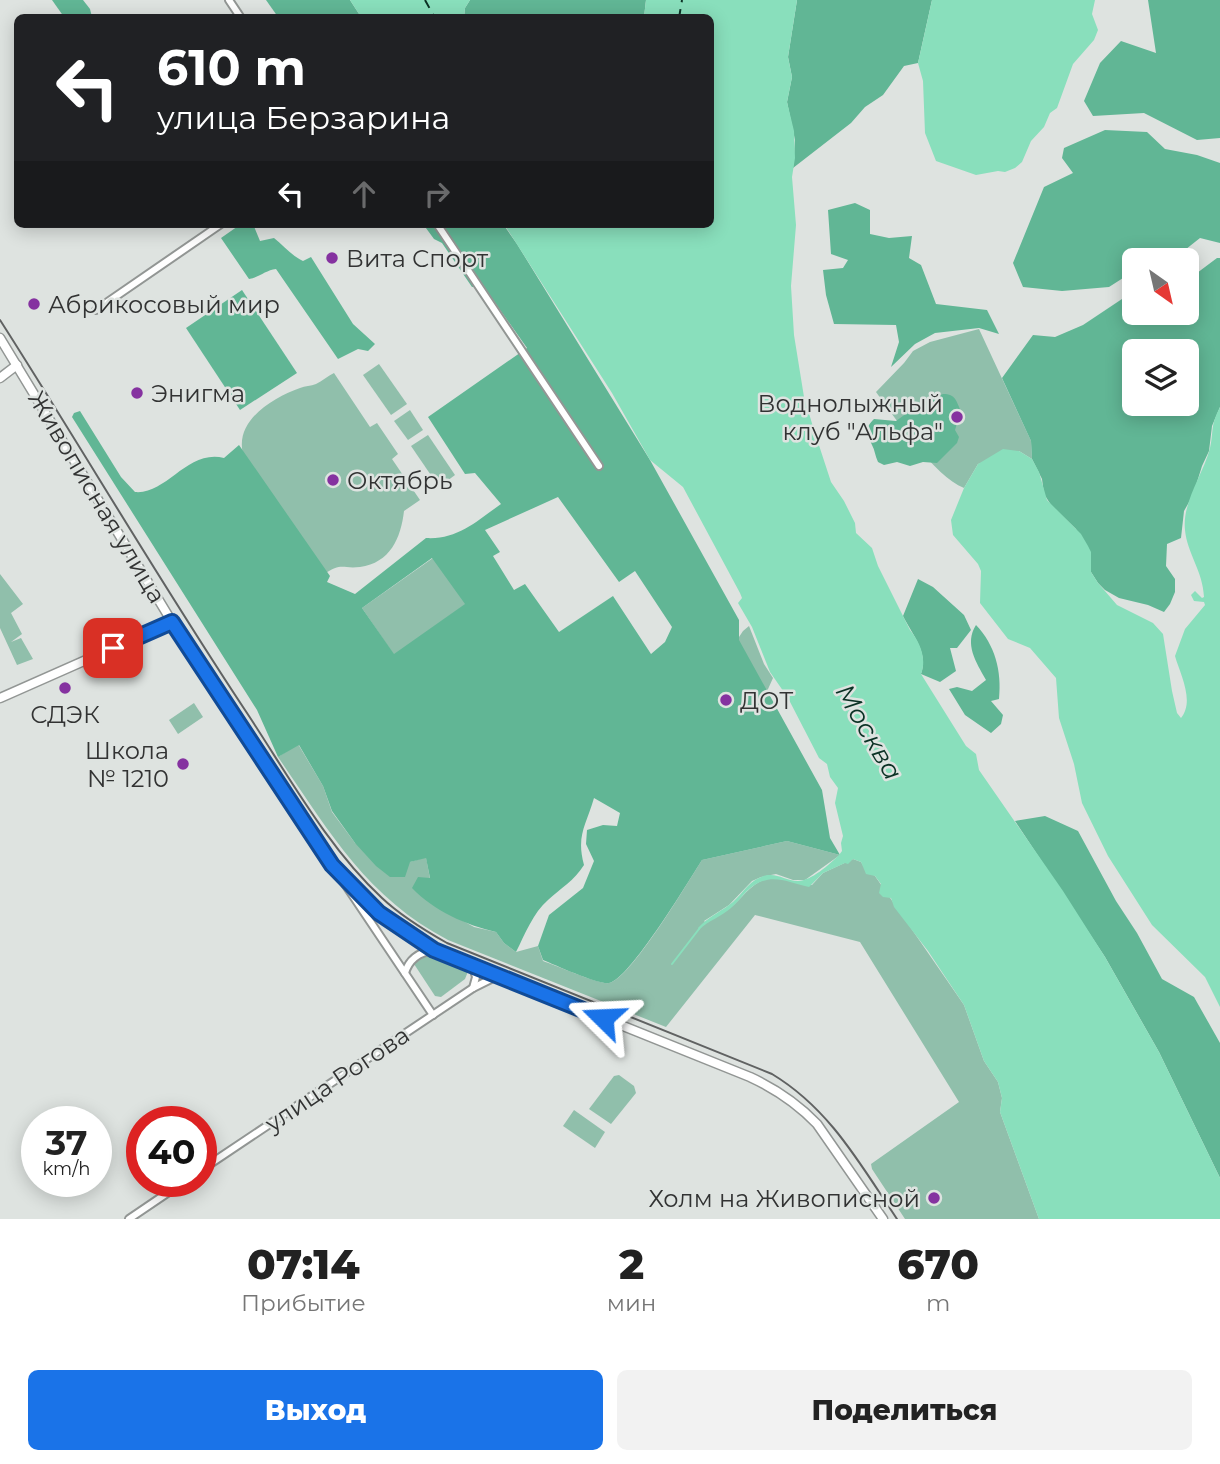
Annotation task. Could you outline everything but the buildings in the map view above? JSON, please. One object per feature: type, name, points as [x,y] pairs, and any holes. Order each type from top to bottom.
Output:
[{"type":"street","points":[[96,310],[215,228]]},
{"type":"street","points":[[440,228],[599,467]]},
{"type":"street","name":"Живописная улица","points":[[0,338],[172,622],[332,865],[379,913],[434,950],[737,1072],[779,1092],[817,1124],[883,1219]]},
{"type":"street","points":[[0,378],[17,365]]},
{"type":"street","points":[[0,698],[172,622]]},
{"type":"street","points":[[332,865],[433,1015]]},
{"type":"street","points":[[405,974],[412,960],[434,950]]},
{"type":"street","points":[[473,967],[477,977],[473,988]]},
{"type":"street","name":"улица Рогова","points":[[217,1159],[473,988],[497,976]]},
{"type":"street","points":[[130,1219],[162,1197]]},
{"type":"shaded area","points":[[52,0],[83,0],[91,14],[62,14]]},
{"type":"shaded area","points":[[266,0],[350,0],[359,14],[276,14]]},
{"type":"shaded area","points":[[470,0],[646,0],[644,14],[464,14]]},
{"type":"shaded area","points":[[797,0],[932,0],[918,63],[904,66],[883,95],[793,168],[795,140],[787,102],[792,77],[788,57]]},
{"type":"shaded area","points":[[1148,0],[1220,0],[1220,138],[1197,140],[1144,113],[1093,116],[1084,101],[1100,63],[1121,41],[1156,53]]},
{"type":"shaded area","points":[[1105,130],[1147,132],[1165,149],[1220,163],[1220,243],[1200,238],[1187,248],[1122,248],[1122,279],[1109,287],[1062,291],[1023,287],[1013,263],[1044,187],[1073,173],[1062,158],[1064,148]]},
{"type":"shaded area","points":[[855,203],[870,210],[870,234],[889,238],[912,236],[909,258],[921,265],[936,304],[987,310],[999,334],[979,328],[935,333],[915,344],[891,367],[899,342],[896,325],[834,324],[823,270],[843,268],[848,260],[831,254],[828,210]]},
{"type":"shaded area","points":[[235,228],[255,228],[260,241],[274,238],[303,261],[311,257],[353,324],[375,344],[368,351],[358,349],[338,359],[276,269],[249,279],[221,238]]},
{"type":"shaded area","points":[[426,228],[506,228],[517,244],[650,460],[739,620],[739,640],[822,790],[830,838],[840,855],[787,841],[702,860],[644,949],[618,978],[609,983],[587,978],[543,960],[538,946],[549,915],[583,888],[594,861],[586,844],[587,830],[603,825],[617,826],[620,813],[594,798],[582,838],[584,865],[572,880],[538,911],[516,952],[504,943],[496,932],[451,916],[430,904],[412,888],[418,877],[430,878],[426,858],[410,862],[405,877],[390,877],[355,843],[332,811],[323,786],[299,745],[278,757],[257,710],[72,417],[80,411],[121,477],[135,492],[157,487],[199,460],[224,458],[239,445],[330,576],[327,582],[355,594],[426,538],[457,533],[501,504],[475,473],[465,474],[428,417],[527,348],[486,290],[482,286],[472,287],[442,243],[434,239]],"holes":[[[558,497],[619,582],[635,571],[672,627],[665,642],[651,654],[613,596],[559,632],[525,584],[514,590],[493,556],[500,552],[485,530]],[[432,558],[465,604],[394,654],[362,608]]]},
{"type":"shaded area","points":[[1220,258],[1220,407],[1212,426],[1209,451],[1193,495],[1184,511],[1181,538],[1167,544],[1166,566],[1175,579],[1175,592],[1164,612],[1119,598],[1098,583],[1091,572],[1076,529],[1051,505],[1044,494],[1042,479],[1032,459],[1031,441],[1002,378],[1033,335],[1055,337],[1083,325],[1122,299],[1122,326],[1199,326],[1199,272]]},
{"type":"shaded area","points":[[242,290],[297,373],[240,410],[186,328]]},
{"type":"shaded area","name":"Воднолыжный клуб \"Альфа\"","points":[[979,329],[1031,441],[1032,459],[1019,451],[978,464],[964,488],[952,482],[928,459],[876,392],[913,351],[930,342]]},
{"type":"shaded area","points":[[379,364],[407,404],[391,415],[363,375]]},
{"type":"shaded area","name":"Октябрь","points":[[334,373],[370,427],[377,423],[398,454],[392,459],[420,500],[404,511],[397,540],[386,555],[370,565],[338,567],[323,575],[244,457],[242,444],[249,422],[267,405],[289,392],[316,384]]},
{"type":"shaded area","points":[[943,394],[953,397],[961,411],[955,430],[959,437],[957,443],[937,463],[923,462],[910,466],[897,462],[884,465],[878,462],[867,431],[874,419],[896,421],[918,405]]},
{"type":"shaded area","points":[[410,410],[423,430],[408,440],[394,421]]},
{"type":"shaded area","points":[[428,435],[455,475],[439,487],[411,446]]},
{"type":"shaded area","points":[[433,558],[466,604],[394,655],[362,608]]},
{"type":"shaded area","points":[[0,574],[23,604],[11,613],[22,634],[11,642],[21,638],[33,659],[17,665],[0,628]]},
{"type":"shaded area","points":[[918,579],[933,587],[964,615],[971,630],[957,648],[950,648],[956,671],[940,682],[921,674],[921,651],[903,616]]},
{"type":"shaded area","points":[[976,625],[988,641],[998,669],[999,699],[991,701],[1003,715],[1001,724],[991,733],[965,715],[949,689],[957,687],[972,691],[986,680],[971,646]]},
{"type":"shaded area","points":[[749,626],[764,664],[773,678],[764,698],[737,640]]},
{"type":"shaded area","points":[[194,703],[203,717],[178,734],[169,720]]},
{"type":"shaded area","points":[[298,744],[323,786],[332,812],[355,843],[410,862],[426,857],[430,879],[442,909],[474,927],[496,932],[504,943],[516,952],[538,946],[543,961],[604,983],[618,978],[644,949],[702,860],[787,841],[840,855],[805,880],[793,880],[776,874],[752,881],[729,905],[704,921],[706,923],[735,904],[761,881],[779,878],[812,885],[823,873],[853,859],[861,862],[865,869],[875,876],[964,1005],[984,1061],[998,1082],[1002,1098],[1000,1112],[1039,1219],[905,1219],[872,1169],[871,1164],[959,1102],[860,942],[755,915],[666,1027],[448,940],[394,904],[351,860],[278,757]]},
{"type":"shaded area","points":[[1045,816],[1078,831],[1162,979],[1194,997],[1220,1043],[1220,1178],[1159,1052],[1105,957],[1015,821]]},
{"type":"shaded area","points":[[431,952],[469,969],[465,979],[441,997],[435,996],[414,964]]},
{"type":"shaded area","points":[[619,1075],[634,1086],[636,1093],[611,1124],[589,1109],[614,1076]]},
{"type":"shaded area","points":[[574,1110],[605,1132],[595,1148],[563,1126]]},
{"type":"water","points":[[350,0],[470,0],[464,14],[359,14]]},
{"type":"water","name":"Москва","points":[[646,0],[797,0],[788,57],[792,77],[787,102],[794,131],[795,158],[792,177],[796,225],[791,286],[794,335],[804,397],[831,482],[855,523],[856,533],[872,548],[878,566],[917,640],[923,657],[921,674],[966,746],[976,754],[979,770],[1105,957],[1159,1052],[1220,1178],[1220,1219],[1039,1219],[1000,1112],[1002,1098],[998,1082],[984,1061],[964,1005],[894,907],[891,898],[883,897],[879,893],[881,884],[875,876],[866,874],[861,862],[853,859],[848,864],[823,873],[809,887],[777,879],[762,881],[747,891],[727,911],[699,930],[698,928],[761,877],[771,875],[793,881],[809,878],[839,855],[842,851],[843,836],[835,803],[838,788],[830,777],[827,764],[819,758],[788,698],[770,672],[752,627],[738,603],[742,598],[740,593],[683,487],[650,460],[612,393],[507,228],[714,228],[714,14],[644,14]]},
{"type":"water","points":[[932,0],[1095,0],[1092,14],[1098,30],[1094,40],[1073,64],[1057,108],[1050,113],[1044,127],[1031,141],[1022,162],[1015,168],[1005,172],[976,175],[936,161],[925,133],[923,81],[918,63]]},
{"type":"water","points":[[1220,407],[1220,1007],[1205,977],[1152,925],[1108,856],[1082,803],[1074,764],[1059,718],[1056,678],[1030,648],[1008,639],[980,603],[981,571],[953,535],[951,520],[964,488],[978,464],[1003,449],[1019,451],[1032,459],[1039,472],[1047,500],[1081,534],[1088,546],[1091,552],[1091,572],[1098,583],[1117,605],[1153,623],[1163,634],[1172,691],[1177,713],[1181,718],[1187,704],[1187,696],[1175,656],[1185,629],[1205,605],[1204,602],[1194,601],[1191,595],[1195,591],[1204,597],[1201,579],[1186,538],[1185,520],[1190,499],[1207,458],[1213,424]]},
{"type":"waterway","points":[[672,964],[699,929]]},
{"type":"ferry route","points":[[425,0],[433,14]]},
{"type":"ferry route","points":[[680,14],[682,0]]},
{"type":"tram line","points":[[0,320],[183,613],[309,808],[362,878],[397,911],[447,943],[772,1074],[793,1088],[827,1121],[897,1219]]},
{"type":"place","name":"Вита Спорт","points":[[332,258]]},
{"type":"place","name":"Абрикосовый мир","points":[[34,304]]},
{"type":"place","name":"Энигма","points":[[137,393]]},
{"type":"place","name":"Воднолыжный клуб \"Альфа\"","points":[[957,417]]},
{"type":"place","name":"Октябрь","points":[[333,480]]},
{"type":"place","name":"СДЭК","points":[[65,688]]},
{"type":"place","name":"ДОТ","points":[[726,700]]},
{"type":"place","name":"Школа № 1210","points":[[183,764]]},
{"type":"place","name":"Холм на Живописной","points":[[934,1198]]},
{"type":"route","points":[[113,648],[172,622],[332,865],[379,913],[434,950],[603,1018]]}]
